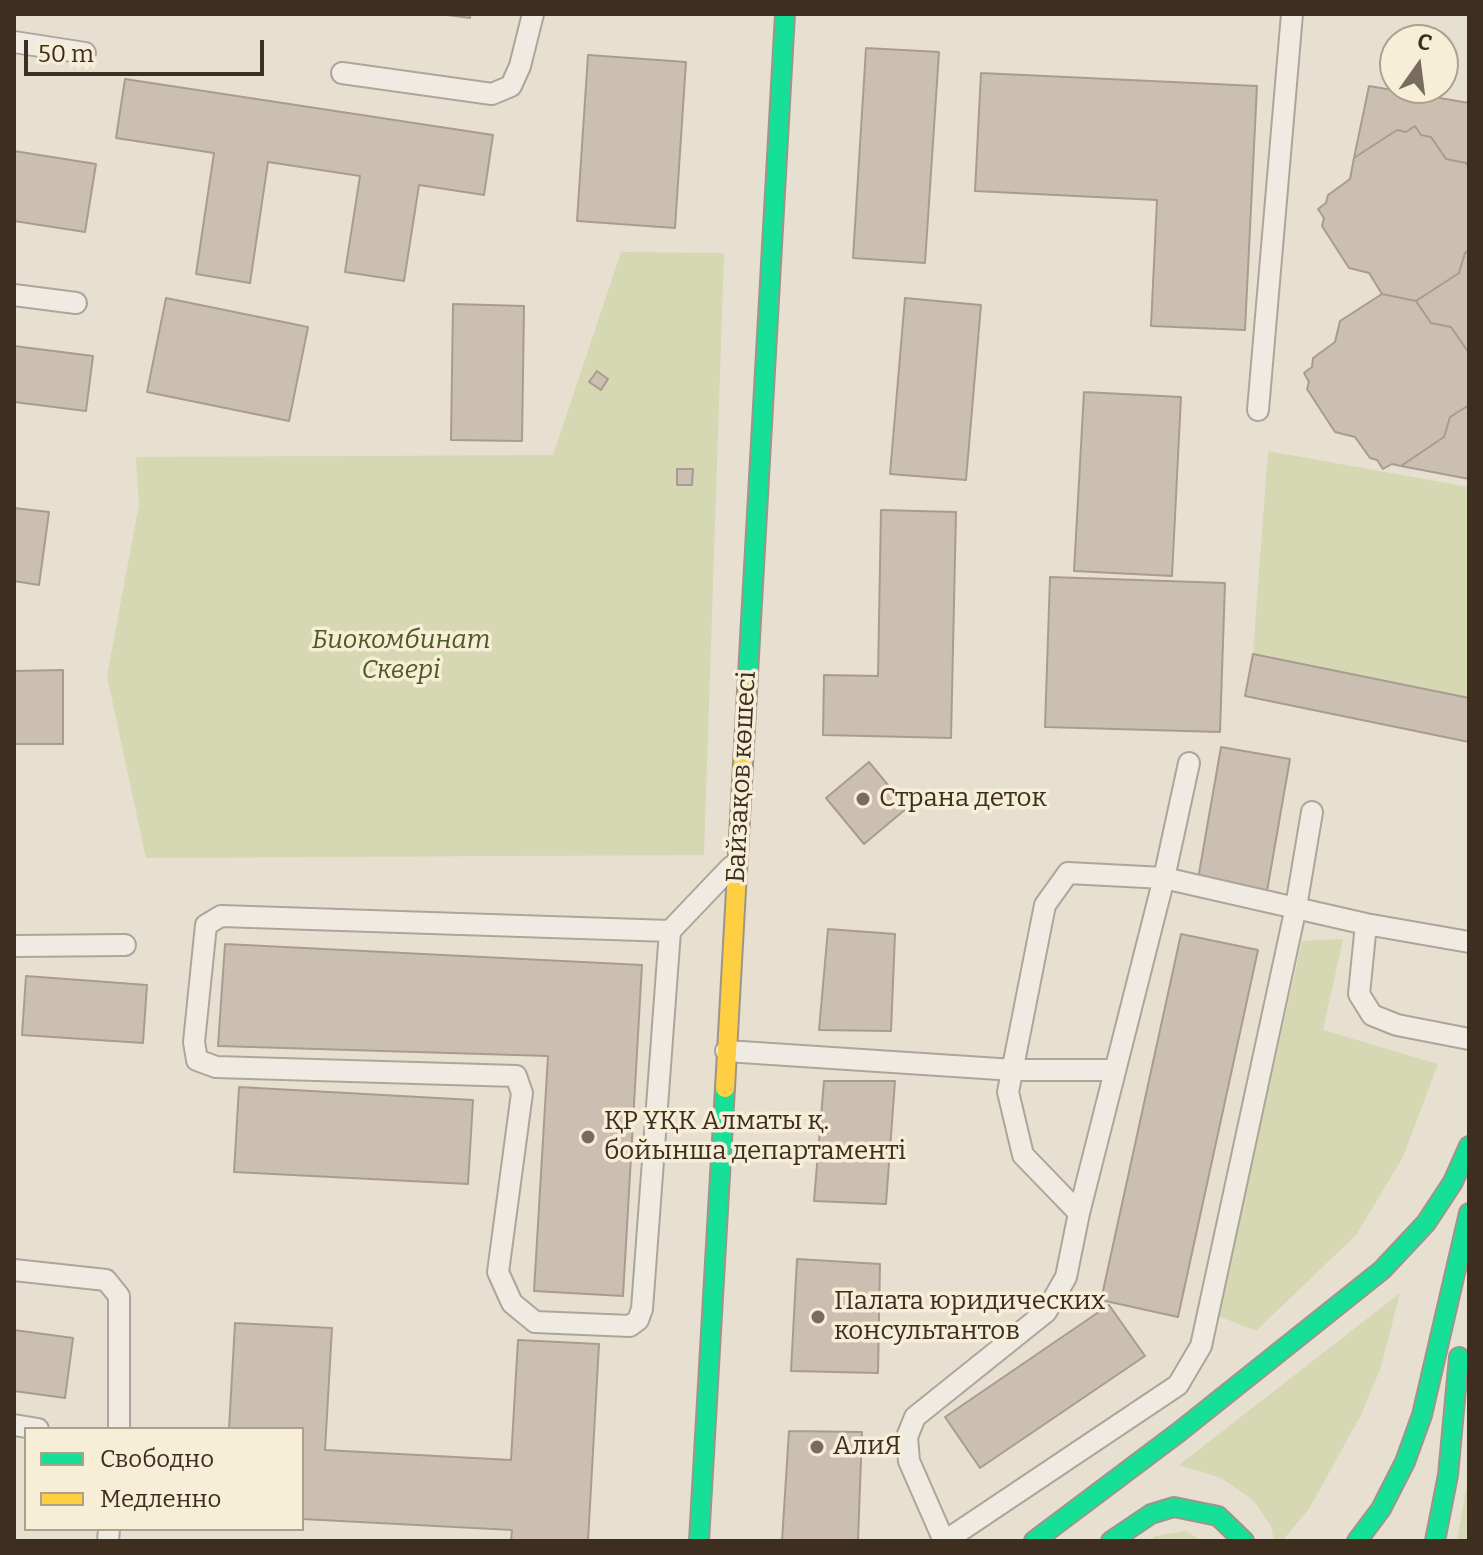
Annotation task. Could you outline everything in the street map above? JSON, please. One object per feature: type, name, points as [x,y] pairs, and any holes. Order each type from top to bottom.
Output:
[{"type":"street","name":"Байзақов көшесі","points":[[699,1541],[785,14]]},
{"type":"street","points":[[1034,1541],[1179,1432],[1382,1270],[1426,1223],[1453,1182],[1469,1146]]},
{"type":"street","points":[[1357,1541],[1381,1509],[1405,1462],[1422,1415],[1469,1213]]},
{"type":"street","points":[[1435,1541],[1448,1475],[1469,1259]]},
{"type":"street","points":[[1111,1541],[1151,1514],[1174,1507],[1218,1516],[1244,1541]]},
{"type":"lane","points":[[342,73],[492,94],[511,86],[520,66],[533,14]]},
{"type":"lane","points":[[1258,410],[1292,14]]},
{"type":"lane","points":[[14,42],[85,53]]},
{"type":"lane","points":[[14,295],[76,303]]},
{"type":"lane","points":[[1189,763],[1164,878],[1114,1070],[1066,1277],[1046,1312],[915,1417],[907,1437],[909,1461],[945,1541],[1178,1385],[1201,1346],[1296,907],[1312,812]]},
{"type":"lane","points":[[670,931],[221,916],[206,925],[194,1042],[197,1060],[216,1067],[516,1076],[522,1093],[498,1272],[512,1303],[535,1322],[630,1326],[638,1320],[642,1309],[670,931],[737,861]]},
{"type":"lane","points":[[1079,1213],[1023,1155],[1008,1092],[1045,905],[1068,873],[1164,878],[1366,924],[1469,942]]},
{"type":"lane","points":[[1366,924],[1359,994],[1372,1015],[1397,1025],[1469,1039]]},
{"type":"lane","points":[[14,946],[125,945]]},
{"type":"lane","points":[[726,1051],[1014,1070],[1114,1070]]},
{"type":"lane","points":[[14,1270],[106,1280],[119,1296],[119,1427]]},
{"type":"green space","name":"Биокомбинат Сквері","points":[[621,252],[724,253],[704,855],[146,858],[107,676],[139,504],[136,457],[553,455]]},
{"type":"green space","points":[[1268,451],[1469,487],[1469,698],[1253,654]]},
{"type":"green space","points":[[1343,939],[1323,1030],[1438,1064],[1403,1157],[1356,1235],[1256,1331],[1218,1316],[1302,941]]},
{"type":"green space","points":[[1400,1293],[1381,1367],[1362,1413],[1309,1509],[1282,1541],[1274,1541],[1271,1526],[1253,1500],[1221,1478],[1179,1465]]},
{"type":"green space","points":[[1469,1472],[1469,1541],[1457,1541]]},
{"type":"green space","points":[[1186,1531],[1202,1541],[1149,1541],[1155,1536]]},
{"type":"building","points":[[440,14],[470,14],[470,18]]},
{"type":"building","points":[[866,48],[939,52],[925,263],[853,258]]},
{"type":"building","points":[[588,55],[686,62],[675,228],[577,221]]},
{"type":"building","points":[[981,73],[1257,86],[1245,330],[1151,326],[1157,200],[975,191]]},
{"type":"building","points":[[125,79],[493,135],[484,195],[419,185],[404,281],[345,272],[360,176],[268,162],[250,283],[196,274],[214,153],[116,138]]},
{"type":"building","points":[[1369,86],[1379,88],[1379,104],[1469,103],[1469,168],[1466,163],[1446,159],[1431,137],[1421,135],[1415,126],[1406,132],[1397,130],[1354,158]]},
{"type":"building","points":[[1415,126],[1421,135],[1431,137],[1446,159],[1466,163],[1469,168],[1469,250],[1465,253],[1459,273],[1416,301],[1382,294],[1369,273],[1349,268],[1322,226],[1324,218],[1318,209],[1326,203],[1328,195],[1350,179],[1354,158],[1397,130],[1406,132]]},
{"type":"building","points":[[14,151],[96,164],[85,232],[14,221]]},
{"type":"building","points":[[1469,250],[1469,353],[1451,327],[1431,323],[1416,301],[1459,273],[1465,253]]},
{"type":"building","points":[[1382,294],[1416,301],[1431,323],[1451,327],[1469,353],[1469,405],[1450,417],[1444,437],[1401,466],[1392,464],[1383,469],[1377,460],[1370,458],[1355,437],[1335,432],[1307,389],[1309,382],[1304,373],[1312,367],[1313,358],[1335,342],[1340,321]]},
{"type":"building","points":[[166,298],[308,327],[289,421],[147,392]]},
{"type":"building","points":[[905,298],[981,305],[966,480],[890,474]]},
{"type":"building","points":[[453,304],[524,306],[522,441],[451,440]]},
{"type":"building","points":[[14,346],[93,356],[86,411],[14,402]]},
{"type":"building","points":[[597,371],[608,379],[601,390],[589,382]]},
{"type":"building","points":[[1084,392],[1181,397],[1172,576],[1074,571]]},
{"type":"building","points":[[1469,405],[1469,479],[1401,466],[1444,437],[1450,417]]},
{"type":"building","points":[[677,469],[693,469],[692,485],[677,485]]},
{"type":"building","points":[[14,508],[49,512],[39,585],[14,581]]},
{"type":"building","points":[[881,510],[956,512],[951,738],[823,735],[824,675],[878,676]]},
{"type":"building","points":[[1050,577],[1225,583],[1220,732],[1045,727]]},
{"type":"building","points":[[1253,654],[1469,698],[1469,742],[1245,696]]},
{"type":"building","points":[[63,670],[63,744],[14,744],[14,671]]},
{"type":"building","points":[[1221,747],[1290,759],[1267,891],[1198,879]]},
{"type":"building","points":[[869,762],[907,808],[864,844],[826,798]]},
{"type":"building","points":[[828,929],[895,934],[891,1031],[819,1030]]},
{"type":"building","points":[[1181,934],[1258,950],[1178,1317],[1101,1300]]},
{"type":"building","name":"ҚР ҰҚК Алматы қ. бойынша департаменті","points":[[225,944],[642,965],[623,1296],[534,1291],[548,1056],[218,1046]]},
{"type":"building","points":[[26,976],[147,985],[143,1043],[22,1035]]},
{"type":"building","points":[[824,1081],[895,1081],[886,1204],[814,1201]]},
{"type":"building","points":[[239,1087],[473,1100],[468,1184],[234,1172]]},
{"type":"building","points":[[797,1259],[880,1264],[878,1373],[791,1371]]},
{"type":"building","points":[[1109,1305],[1145,1356],[980,1468],[945,1417]]},
{"type":"building","points":[[235,1323],[332,1328],[325,1450],[511,1460],[518,1340],[599,1344],[588,1541],[511,1541],[512,1530],[304,1519],[304,1427],[229,1427]]},
{"type":"building","points":[[14,1330],[73,1338],[65,1398],[14,1391]]},
{"type":"building","points":[[789,1431],[862,1432],[858,1541],[782,1541]]},
{"type":"traffic: fast","points":[[747,692],[785,14]]},
{"type":"traffic: fast","points":[[699,1541],[725,1088]]},
{"type":"traffic: fast","points":[[1034,1541],[1179,1432],[1382,1270],[1426,1223],[1453,1182],[1469,1146]]},
{"type":"traffic: fast","points":[[1357,1541],[1381,1509],[1405,1462],[1422,1415],[1469,1213]]},
{"type":"traffic: fast","points":[[1435,1541],[1448,1475],[1459,1357]]},
{"type":"traffic: fast","points":[[1111,1541],[1151,1514],[1174,1507],[1218,1516],[1244,1541]]},
{"type":"traffic: slow","points":[[725,1088],[747,692]]},
{"type":"place","name":"Страна деток","points":[[863,799]]},
{"type":"place","name":"ҚР ҰҚК Алматы қ. бойынша департаменті","points":[[588,1137]]},
{"type":"place","name":"Палата юридических консультантов","points":[[818,1317]]},
{"type":"place","name":"АлиЯ","points":[[817,1447]]}]
